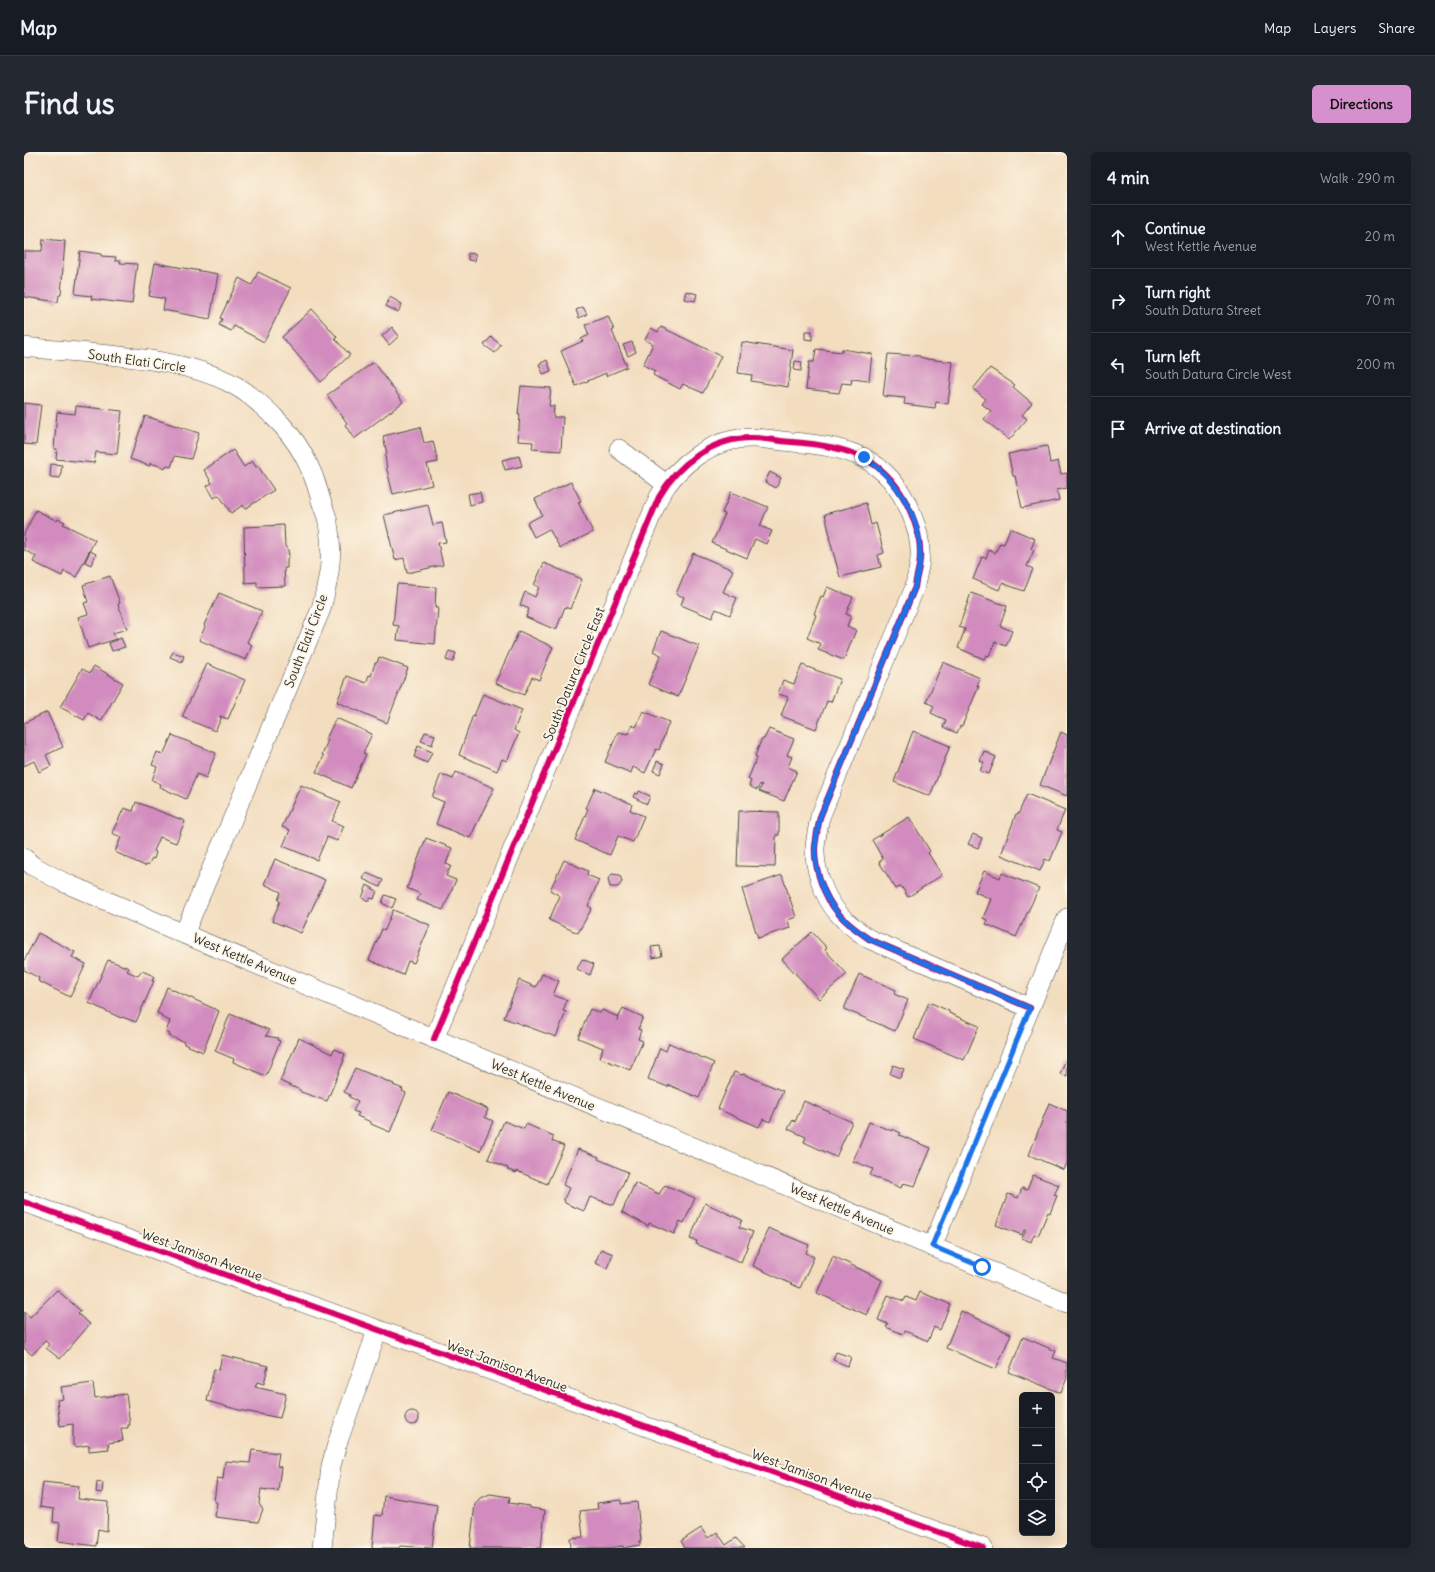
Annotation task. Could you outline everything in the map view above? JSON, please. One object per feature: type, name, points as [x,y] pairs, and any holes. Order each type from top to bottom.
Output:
[{"type":"street","name":"South Elati Circle","points":[[24,347],[147,360],[183,367],[234,385],[261,404],[285,427],[301,450],[314,475],[320,501],[328,521],[331,545],[330,571],[321,609],[184,934]]},
{"type":"street","name":"South Datura Circle East","points":[[434,1039],[656,504],[666,484],[676,472],[699,453],[717,445],[739,439],[752,438],[831,446],[864,457],[891,479],[905,498],[916,526],[920,542],[920,558],[915,587],[820,817],[815,848],[817,868],[824,888],[837,913],[854,929],[869,939],[1030,1008]]},
{"type":"street","points":[[619,449],[666,484]]},
{"type":"street","name":"West Kettle Avenue","points":[[24,858],[33,866],[63,882],[184,934],[1067,1302]]},
{"type":"street","points":[[932,1246],[1067,918]]},
{"type":"street","name":"West Jamison Avenue","points":[[24,1202],[376,1331],[983,1548]]},
{"type":"street","points":[[322,1548],[331,1466],[337,1444],[376,1331]]},
{"type":"building","points":[[43,239],[65,241],[61,295],[59,295],[58,302],[24,297],[24,251],[42,251]]},
{"type":"building","points":[[80,251],[101,254],[101,256],[116,257],[115,261],[121,261],[120,263],[137,264],[132,304],[91,299],[92,296],[75,294]]},
{"type":"building","points":[[468,253],[476,254],[475,261],[468,260]]},
{"type":"building","points":[[155,263],[218,274],[210,319],[163,310],[165,299],[149,296]]},
{"type":"building","points":[[258,272],[291,288],[264,342],[234,326],[231,331],[219,325],[222,319],[220,318],[239,278],[252,285]]},
{"type":"building","points":[[686,291],[697,294],[695,301],[684,299]]},
{"type":"building","points":[[390,297],[402,304],[398,312],[386,306]]},
{"type":"building","points":[[583,307],[587,314],[579,318],[576,310]]},
{"type":"building","points":[[312,309],[337,337],[335,339],[350,355],[321,382],[282,337]]},
{"type":"building","points":[[608,316],[614,330],[612,331],[627,367],[606,376],[606,373],[576,386],[561,351],[583,341],[581,339],[589,335],[585,325]]},
{"type":"building","points":[[392,327],[399,336],[389,345],[382,336]]},
{"type":"building","points":[[661,327],[721,356],[703,393],[683,384],[680,389],[653,375],[655,371],[643,365],[653,344],[645,340],[651,328],[658,332]]},
{"type":"building","points":[[805,331],[812,331],[812,340],[805,339]]},
{"type":"building","points":[[491,337],[501,345],[495,353],[484,345]]},
{"type":"building","points":[[632,342],[636,352],[628,356],[623,345]]},
{"type":"building","points":[[742,342],[793,350],[788,387],[751,381],[752,375],[738,373]]},
{"type":"building","points":[[816,349],[842,352],[842,349],[872,354],[869,381],[852,379],[851,384],[842,383],[839,393],[806,389],[809,362],[814,362]]},
{"type":"building","points":[[888,354],[920,356],[927,359],[953,362],[948,404],[936,402],[935,408],[904,404],[905,398],[883,396]]},
{"type":"building","points":[[547,360],[551,371],[543,374],[539,364]]},
{"type":"building","points":[[795,361],[802,362],[801,371],[794,370]]},
{"type":"building","points":[[374,362],[403,402],[354,439],[345,425],[347,423],[327,395]]},
{"type":"building","points":[[990,368],[1015,385],[1013,387],[1032,403],[1022,415],[1027,419],[1009,440],[984,419],[991,411],[982,404],[986,399],[973,389]]},
{"type":"building","points":[[521,386],[551,388],[549,406],[554,406],[553,417],[563,417],[561,451],[532,449],[533,442],[518,441],[520,414],[518,414]]},
{"type":"building","points":[[24,403],[41,405],[36,445],[24,444]]},
{"type":"building","points":[[76,406],[122,411],[117,454],[96,452],[94,463],[56,459],[57,449],[54,449],[57,412],[75,414]]},
{"type":"building","points":[[145,416],[199,433],[191,459],[175,456],[171,467],[167,466],[166,468],[150,463],[150,466],[130,459]]},
{"type":"building","points":[[420,427],[424,443],[433,441],[438,462],[427,464],[432,485],[393,494],[387,470],[385,455],[387,454],[383,436]]},
{"type":"building","points":[[1047,446],[1050,463],[1058,461],[1061,474],[1067,473],[1067,488],[1057,490],[1059,500],[1022,508],[1015,476],[1013,476],[1008,454]]},
{"type":"building","points":[[233,450],[244,467],[252,461],[256,467],[258,466],[274,490],[245,509],[243,505],[231,513],[219,495],[214,498],[207,486],[212,483],[204,470]]},
{"type":"building","points":[[519,456],[522,466],[505,470],[502,460]]},
{"type":"building","points":[[51,464],[62,465],[60,478],[50,477]]},
{"type":"building","points":[[770,472],[781,478],[776,488],[765,482]]},
{"type":"building","points":[[571,482],[581,501],[578,502],[593,532],[560,548],[549,529],[534,537],[527,523],[542,515],[535,499]]},
{"type":"building","points":[[480,492],[482,502],[470,505],[468,494]]},
{"type":"building","points":[[731,492],[768,507],[760,526],[772,531],[766,544],[755,539],[747,558],[712,543],[725,514],[722,513]]},
{"type":"building","points":[[866,503],[871,525],[876,523],[884,553],[878,555],[881,567],[840,577],[829,537],[825,514]]},
{"type":"building","points":[[428,505],[433,525],[442,523],[446,542],[438,543],[443,565],[407,573],[404,558],[395,560],[384,515]]},
{"type":"building","points":[[36,510],[57,521],[58,519],[65,522],[63,524],[95,540],[76,577],[64,571],[62,576],[33,562],[36,556],[24,550],[24,534]]},
{"type":"building","points":[[284,525],[285,546],[288,550],[289,556],[287,559],[287,568],[284,568],[285,586],[257,587],[257,582],[245,583],[244,527]]},
{"type":"building","points":[[1010,528],[1035,539],[1031,549],[1034,550],[1027,566],[1033,569],[1024,591],[1002,583],[999,590],[973,579],[982,557],[986,558],[989,550],[995,553],[1000,543],[1004,544]]},
{"type":"building","points":[[90,551],[96,554],[91,565],[85,562]]},
{"type":"building","points":[[693,553],[733,570],[723,592],[737,598],[730,615],[716,609],[712,618],[681,605],[684,597],[676,594]]},
{"type":"building","points":[[544,563],[582,579],[570,609],[565,607],[556,630],[526,617],[529,609],[520,605],[525,592],[535,597],[539,587],[534,585]]},
{"type":"building","points":[[110,576],[120,603],[118,604],[127,629],[113,633],[116,639],[88,648],[78,617],[88,614],[84,603],[88,602],[83,585]]},
{"type":"building","points":[[397,584],[436,587],[435,608],[438,608],[435,644],[397,640],[399,626],[393,625]]},
{"type":"building","points":[[827,587],[853,597],[846,614],[851,616],[847,626],[856,630],[844,660],[818,650],[821,644],[807,638],[816,615],[814,614],[821,596],[823,597]]},
{"type":"building","points":[[219,593],[262,611],[247,642],[252,645],[246,660],[199,640],[205,627],[204,625]]},
{"type":"building","points":[[971,593],[1007,606],[1000,626],[1012,631],[1006,646],[995,642],[989,656],[986,655],[984,659],[958,648],[965,629],[959,627]]},
{"type":"building","points":[[519,631],[553,647],[539,680],[532,677],[524,695],[495,683]]},
{"type":"building","points":[[661,631],[699,646],[678,697],[648,684],[661,655],[653,651]]},
{"type":"building","points":[[121,638],[125,647],[112,651],[109,643]]},
{"type":"building","points":[[449,651],[456,653],[453,662],[446,660]]},
{"type":"building","points":[[173,652],[184,656],[182,662],[170,657]]},
{"type":"building","points":[[379,657],[408,668],[387,723],[337,702],[347,676],[366,683],[369,675],[371,676],[375,663],[377,663]]},
{"type":"building","points":[[943,662],[980,678],[977,686],[979,686],[962,726],[960,726],[957,733],[943,727],[946,720],[931,713],[934,706],[926,702]]},
{"type":"building","points":[[207,664],[245,680],[228,719],[220,716],[221,719],[215,731],[182,717]]},
{"type":"building","points":[[802,665],[840,679],[831,702],[827,701],[816,729],[781,716],[788,697],[778,694],[783,680],[794,684]]},
{"type":"building","points":[[94,666],[123,683],[101,721],[88,713],[84,720],[60,707],[82,669],[90,673]]},
{"type":"building","points":[[483,694],[522,710],[514,730],[519,733],[507,761],[502,759],[497,771],[459,755],[473,715],[474,716]]},
{"type":"building","points":[[643,711],[669,722],[659,750],[656,749],[645,773],[633,767],[631,773],[605,762],[618,732],[628,734],[632,725],[636,727]]},
{"type":"building","points":[[47,712],[63,747],[46,755],[51,766],[39,772],[34,761],[24,766],[24,723]]},
{"type":"building","points":[[336,718],[372,734],[363,753],[366,754],[351,788],[316,772],[324,756],[322,755],[328,740],[326,739]]},
{"type":"building","points":[[769,729],[794,739],[787,755],[792,757],[788,767],[797,771],[784,801],[759,791],[762,785],[760,784],[757,790],[749,786],[751,781],[748,779],[757,757],[755,756],[762,738],[764,739]]},
{"type":"building","points":[[913,731],[950,746],[930,796],[894,782]]},
{"type":"building","points":[[425,732],[435,735],[432,745],[421,741]]},
{"type":"building","points":[[1061,732],[1067,735],[1067,796],[1040,785]]},
{"type":"building","points":[[172,735],[216,753],[206,778],[197,774],[186,799],[160,787],[161,784],[152,780],[157,767],[152,765],[157,752],[163,755]]},
{"type":"building","points":[[418,746],[432,752],[427,763],[414,757]]},
{"type":"building","points":[[984,751],[996,757],[989,774],[980,771],[984,762],[980,761]]},
{"type":"building","points":[[657,761],[664,764],[660,774],[653,771]]},
{"type":"building","points":[[456,772],[494,788],[470,838],[436,824],[444,802],[432,797],[441,774],[453,779]]},
{"type":"building","points":[[301,785],[341,802],[332,821],[344,826],[337,841],[327,837],[317,860],[283,846],[290,830],[282,827]]},
{"type":"building","points":[[595,788],[632,804],[630,810],[644,816],[633,842],[618,836],[610,855],[575,840],[588,809],[586,808]]},
{"type":"building","points":[[639,791],[650,796],[647,804],[633,797],[635,793],[638,794]]},
{"type":"building","points":[[1027,794],[1065,810],[1057,830],[1062,832],[1050,861],[1045,859],[1040,871],[1001,855],[1016,814],[1018,815]]},
{"type":"building","points":[[136,802],[185,821],[176,843],[160,837],[154,851],[156,852],[154,859],[152,858],[148,865],[147,864],[145,866],[115,852],[121,837],[112,833],[124,808],[133,811]]},
{"type":"building","points":[[739,811],[779,812],[779,835],[776,835],[775,867],[737,866]]},
{"type":"building","points":[[909,817],[930,851],[928,853],[942,875],[908,897],[901,886],[896,889],[879,862],[883,859],[872,840]]},
{"type":"building","points":[[973,834],[982,838],[978,848],[968,844]]},
{"type":"building","points":[[426,838],[452,848],[446,864],[451,866],[446,876],[456,880],[443,910],[417,900],[420,894],[407,888]]},
{"type":"building","points":[[275,859],[325,880],[301,933],[272,921],[280,901],[278,900],[281,892],[264,884]]},
{"type":"building","points":[[564,860],[588,871],[587,875],[599,880],[588,906],[592,908],[578,933],[549,920],[560,896],[550,890]]},
{"type":"building","points":[[984,871],[1000,878],[1002,873],[1039,888],[1016,937],[986,924],[987,920],[983,918],[991,899],[975,892]]},
{"type":"building","points":[[366,873],[383,880],[380,887],[363,879]]},
{"type":"building","points":[[612,874],[620,875],[622,882],[618,887],[610,887],[608,879]]},
{"type":"building","points":[[782,875],[796,917],[788,920],[790,928],[758,938],[742,889]]},
{"type":"building","points":[[367,885],[377,891],[374,899],[370,898],[369,901],[362,898]]},
{"type":"building","points":[[385,895],[396,899],[392,908],[382,903]]},
{"type":"building","points":[[393,910],[430,925],[414,963],[408,961],[403,975],[369,960],[382,929],[385,930]]},
{"type":"building","points":[[812,932],[827,948],[825,950],[847,974],[819,999],[782,959]]},
{"type":"building","points":[[38,933],[75,952],[72,957],[86,964],[70,997],[38,981],[39,978],[24,970],[24,961]]},
{"type":"building","points":[[660,946],[662,956],[653,958],[651,947]]},
{"type":"building","points":[[582,959],[594,964],[590,975],[577,969]]},
{"type":"building","points":[[108,960],[129,968],[127,971],[138,976],[142,971],[154,976],[152,981],[154,981],[136,1022],[122,1017],[121,1018],[89,1003]]},
{"type":"building","points":[[542,974],[559,981],[553,995],[567,1000],[563,1011],[566,1012],[556,1037],[504,1018],[519,980],[536,987]]},
{"type":"building","points":[[859,974],[896,990],[894,994],[908,1000],[895,1031],[844,1009]]},
{"type":"building","points":[[167,987],[219,1011],[203,1052],[169,1036],[170,1034],[166,1032],[170,1021],[161,1017],[162,1015],[157,1013]]},
{"type":"building","points":[[929,1002],[949,1011],[949,1013],[979,1026],[964,1060],[914,1039]]},
{"type":"building","points":[[623,1008],[643,1017],[638,1029],[641,1030],[638,1039],[643,1041],[630,1070],[600,1058],[603,1048],[578,1038],[590,1009],[600,1013],[602,1010],[618,1017],[617,1021]]},
{"type":"building","points":[[230,1014],[269,1030],[266,1036],[278,1038],[277,1040],[280,1041],[266,1076],[233,1062],[234,1059],[215,1051]]},
{"type":"building","points":[[299,1038],[332,1054],[334,1049],[345,1054],[344,1060],[327,1101],[301,1092],[300,1090],[280,1081]]},
{"type":"building","points":[[669,1043],[714,1063],[699,1098],[669,1085],[668,1087],[648,1079],[660,1048],[666,1051]]},
{"type":"building","points":[[1067,1057],[1067,1076],[1060,1074]]},
{"type":"building","points":[[893,1065],[904,1069],[900,1078],[890,1074]]},
{"type":"building","points":[[355,1068],[394,1084],[393,1085],[403,1089],[402,1091],[406,1093],[390,1132],[371,1124],[371,1122],[357,1116],[359,1113],[353,1111],[358,1101],[349,1097],[350,1095],[344,1092]]},
{"type":"building","points":[[734,1072],[743,1074],[783,1091],[770,1122],[763,1119],[759,1127],[718,1109]]},
{"type":"building","points":[[448,1092],[488,1109],[485,1117],[493,1121],[480,1151],[432,1130]]},
{"type":"building","points":[[804,1101],[852,1122],[836,1157],[804,1142],[806,1137],[788,1129],[793,1120],[795,1122]]},
{"type":"building","points":[[1049,1103],[1067,1111],[1067,1163],[1064,1170],[1029,1155]]},
{"type":"building","points":[[504,1121],[524,1129],[526,1124],[554,1136],[552,1141],[564,1146],[547,1184],[517,1171],[516,1173],[488,1159]]},
{"type":"building","points":[[869,1122],[892,1131],[892,1129],[901,1133],[899,1135],[931,1148],[915,1186],[903,1183],[901,1188],[870,1175],[873,1169],[853,1161]]},
{"type":"building","points":[[578,1149],[599,1157],[598,1159],[628,1172],[614,1205],[590,1197],[584,1211],[565,1203],[564,1199],[569,1188],[563,1185]]},
{"type":"building","points":[[1033,1175],[1059,1185],[1054,1195],[1057,1196],[1050,1213],[1048,1212],[1038,1236],[1034,1234],[1031,1242],[1022,1238],[1026,1231],[1024,1230],[1022,1235],[996,1225],[1008,1194],[1018,1198],[1022,1188],[1027,1190]]},
{"type":"building","points":[[635,1183],[659,1194],[665,1185],[695,1198],[684,1223],[680,1221],[674,1234],[649,1223],[648,1226],[622,1212]]},
{"type":"building","points":[[705,1203],[742,1220],[739,1227],[753,1232],[741,1262],[696,1244],[697,1241],[690,1239]]},
{"type":"building","points":[[768,1228],[809,1245],[806,1253],[814,1257],[800,1288],[753,1266]]},
{"type":"building","points":[[601,1249],[613,1254],[607,1268],[595,1263]]},
{"type":"building","points":[[833,1256],[882,1280],[867,1315],[817,1293]]},
{"type":"building","points":[[57,1290],[81,1311],[78,1314],[90,1324],[60,1359],[46,1348],[49,1344],[45,1341],[32,1355],[24,1348],[24,1312],[30,1317]]},
{"type":"building","points":[[920,1292],[950,1304],[940,1330],[934,1327],[928,1341],[905,1331],[903,1334],[886,1327],[888,1324],[878,1320],[888,1295],[904,1301],[906,1297],[916,1301]]},
{"type":"building","points":[[961,1311],[1011,1334],[996,1369],[946,1348]]},
{"type":"building","points":[[1023,1337],[1056,1351],[1053,1358],[1067,1363],[1067,1378],[1061,1393],[1009,1372]]},
{"type":"building","points":[[836,1352],[851,1357],[848,1366],[833,1360]]},
{"type":"building","points":[[222,1355],[268,1366],[264,1384],[257,1382],[255,1387],[286,1394],[280,1418],[239,1410],[207,1401],[214,1369],[219,1370]]},
{"type":"building","points":[[93,1383],[95,1398],[126,1394],[130,1425],[128,1425],[128,1428],[121,1428],[123,1441],[108,1443],[109,1449],[89,1451],[89,1445],[76,1447],[73,1445],[73,1424],[60,1426],[57,1400],[63,1399],[61,1387]]},
{"type":"building","points":[[412,1411],[417,1413],[419,1418],[417,1423],[412,1425],[407,1423],[405,1418],[407,1413]]},
{"type":"building","points":[[252,1450],[279,1453],[277,1466],[281,1467],[278,1491],[261,1489],[259,1504],[263,1509],[258,1522],[215,1517],[217,1502],[214,1502],[217,1478],[223,1479],[225,1461],[250,1463]]},
{"type":"building","points":[[43,1482],[79,1486],[78,1499],[108,1502],[107,1531],[98,1529],[96,1546],[58,1541],[60,1523],[53,1522],[54,1509],[40,1507]]},
{"type":"building","points":[[97,1482],[103,1483],[102,1493],[96,1492]]},
{"type":"building","points":[[490,1494],[510,1497],[509,1503],[545,1510],[541,1548],[470,1548],[475,1504],[480,1498]]},
{"type":"building","points":[[384,1496],[437,1505],[432,1548],[400,1546],[399,1548],[372,1548],[375,1515],[382,1516]]},
{"type":"building","points":[[621,1500],[621,1504],[637,1502],[641,1541],[640,1545],[623,1548],[623,1546],[609,1548],[571,1548],[570,1538],[583,1537],[580,1511],[598,1509],[597,1503]]},
{"type":"building","points":[[701,1528],[708,1538],[717,1532],[726,1545],[736,1538],[745,1548],[685,1548],[681,1541]]},
{"type":"cycle path","points":[[434,1039],[659,497],[676,474],[698,455],[723,443],[737,439],[752,438],[831,447],[848,451],[864,458],[878,467],[902,494],[913,518],[919,540],[920,561],[915,587],[820,817],[815,843],[815,855],[818,873],[824,891],[841,917],[869,939],[1030,1008]]},
{"type":"cycle path","points":[[24,1202],[983,1548]]},
{"type":"route","points":[[864,457],[891,479],[905,498],[916,526],[920,542],[920,558],[915,587],[820,817],[815,848],[817,868],[824,888],[837,913],[854,929],[869,939],[1030,1008],[1013,1045],[932,1246],[982,1267]]}]
